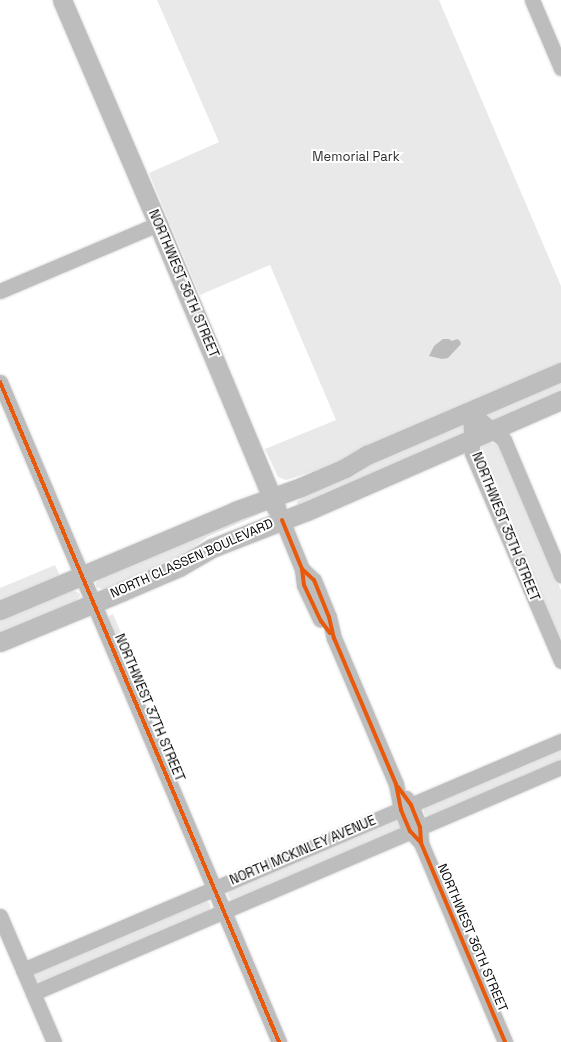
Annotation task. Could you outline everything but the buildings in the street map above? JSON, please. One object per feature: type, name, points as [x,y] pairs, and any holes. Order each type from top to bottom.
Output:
[{"type":"main road","name":"NORTHWEST 36TH STREET","points":[[62,0],[282,520]]},
{"type":"main road","name":"NORTH CLASSEN BOULEVARD","points":[[0,610],[82,574],[337,471],[366,455],[561,372]]},
{"type":"main road","name":"NORTH CLASSEN BOULEVARD","points":[[0,642],[179,567],[212,548],[282,520],[561,400]]},
{"type":"street","points":[[532,0],[558,52],[561,68]]},
{"type":"street","points":[[0,292],[158,224]]},
{"type":"street","name":"NORTHWEST 37TH STREET","points":[[0,382],[279,1042]]},
{"type":"street","points":[[470,411],[493,429],[504,440],[561,575]]},
{"type":"street","name":"NORTHWEST 35TH STREET","points":[[470,411],[472,453],[561,661]]},
{"type":"street","name":"NORTHWEST 36TH STREET","points":[[282,520],[302,569],[314,580],[334,638],[505,1042]]},
{"type":"street","name":"NORTH MCKINLEY AVENUE","points":[[23,970],[561,741]]},
{"type":"street","name":"NORTH MCKINLEY AVENUE","points":[[33,993],[561,767]]},
{"type":"street","points":[[0,916],[54,1042]]},
{"type":"street","points":[[42,1042],[46,1023]]},
{"type":"green space","name":"Memorial Park","points":[[157,0],[439,0],[561,286],[561,366],[314,471],[286,480],[278,477],[265,449],[336,420],[270,265],[200,295],[149,173],[219,142]]},
{"type":"green space","points":[[561,383],[561,394],[495,423],[486,418],[491,412]]},
{"type":"green space","points":[[466,424],[468,432],[299,505],[297,504],[301,498],[355,475],[370,464]]},
{"type":"green space","points":[[487,443],[493,443],[500,447],[561,590],[561,648],[479,452]]},
{"type":"green space","points":[[257,513],[258,515],[207,537],[176,561],[106,590],[96,587],[96,583],[100,578],[239,518]]},
{"type":"green space","points":[[55,565],[60,576],[0,602],[0,588]]},
{"type":"green space","points":[[75,591],[80,594],[80,596],[74,604],[0,636],[0,620],[65,592]]},
{"type":"green space","points":[[113,614],[136,667],[124,659],[109,624],[109,616]]},
{"type":"green space","points":[[130,673],[143,682],[149,698],[142,701]]},
{"type":"green space","points":[[561,747],[561,762],[430,817],[424,814],[424,806]]},
{"type":"green space","points":[[395,819],[400,825],[400,830],[231,900],[228,896],[228,890]]},
{"type":"green space","points":[[205,899],[210,904],[210,912],[40,982],[36,980],[35,972]]},
{"type":"shaded area","points":[[443,339],[449,339],[452,341],[457,339],[461,344],[448,358],[442,359],[429,356],[434,346]]},
{"type":"cycle path","points":[[0,382],[279,1042]]},
{"type":"cycle path","points":[[282,520],[302,569],[304,585],[321,621],[330,633]]},
{"type":"cycle path","points":[[302,569],[314,580],[329,617],[334,638],[396,784],[401,810],[410,831],[421,843]]},
{"type":"cycle path","points":[[398,787],[411,805],[420,827],[421,843],[505,1042]]}]
